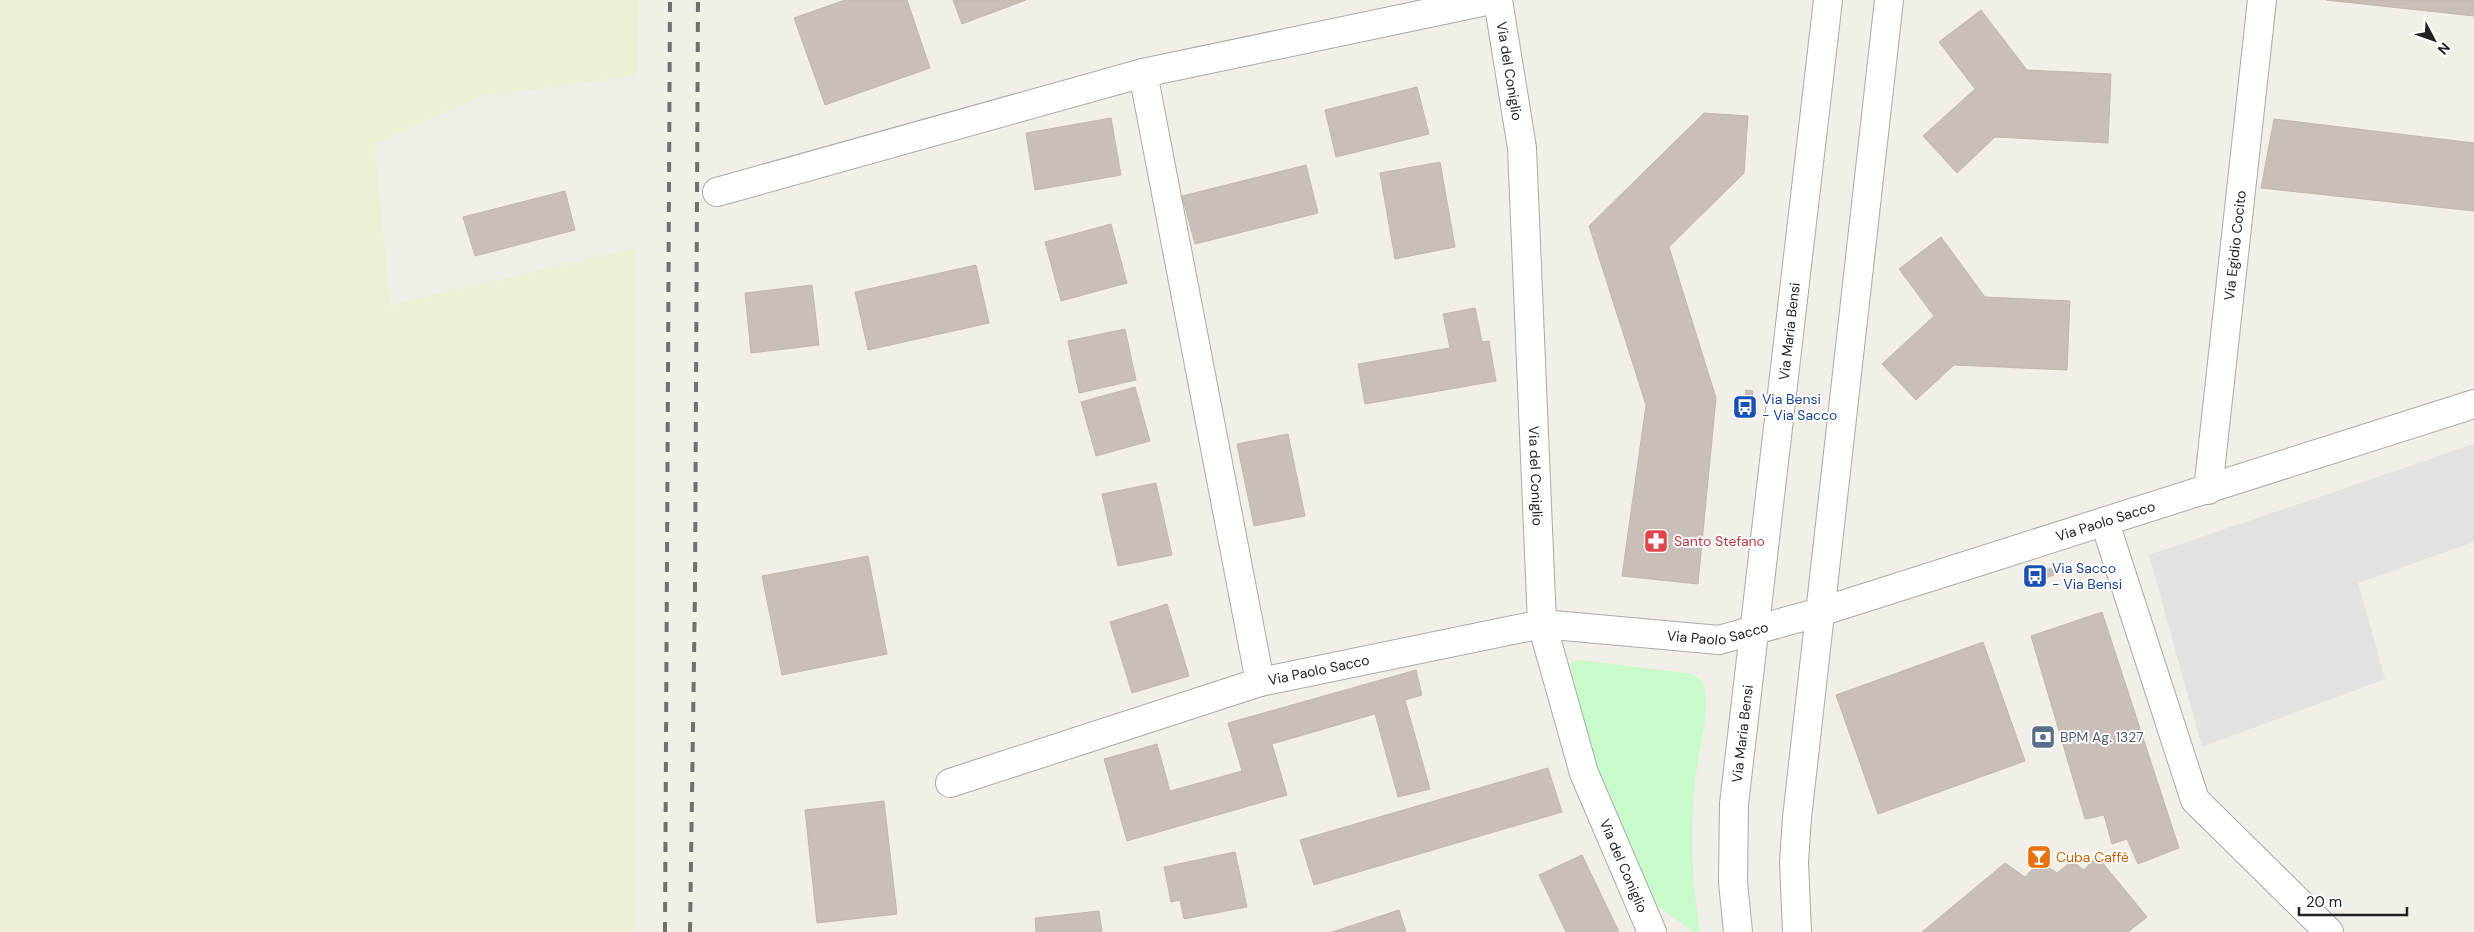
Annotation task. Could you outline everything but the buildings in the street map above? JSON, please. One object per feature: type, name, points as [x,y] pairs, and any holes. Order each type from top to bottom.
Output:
[{"type":"street","points":[[717,192],[1143,73],[1491,0]]},
{"type":"street","name":"Via del Coniglio","points":[[1498,0],[1522,148],[1542,624],[1584,773],[1652,932]]},
{"type":"street","name":"Via Maria Bensi","points":[[1738,932],[1733,882],[1732,839],[1754,629],[1828,0]]},
{"type":"street","points":[[1797,932],[1794,862],[1797,818],[1889,0]]},
{"type":"street","name":"Via Egidio Cocito","points":[[2208,490],[2262,0]]},
{"type":"street","points":[[1143,73],[1260,682]]},
{"type":"street","name":"Via Paolo Sacco","points":[[950,783],[1260,682],[1542,624],[1719,640],[1820,612],[2105,523],[2474,404]]},
{"type":"street","points":[[2105,523],[2195,800],[2329,932]]},
{"type":"green space","points":[[0,0],[639,0],[638,75],[479,97],[375,145],[390,305],[636,248],[636,932],[0,932]]},
{"type":"green space","points":[[1578,660],[1692,674],[1702,683],[1706,698],[1706,710],[1696,772],[1692,839],[1695,895],[1700,932],[1694,932],[1653,903],[1600,775],[1567,670],[1571,662]]},
{"type":"shaded area","points":[[2474,444],[2474,542],[2358,583],[2385,679],[2202,747],[2149,555]]},
{"type":"railway","points":[[665,932],[670,0]]},
{"type":"railway","points":[[690,932],[695,590],[698,0]]},
{"type":"place","name":"Via Bensi - Via Sacco","points":[[1745,407]]},
{"type":"place","name":"Santo Stefano","points":[[1656,541]]},
{"type":"place","name":"Via Sacco - Via Bensi","points":[[2035,576]]},
{"type":"place","name":"BPM Ag. 1327","points":[[2043,737]]},
{"type":"place","name":"Cuba Caffè","points":[[2039,857]]}]
